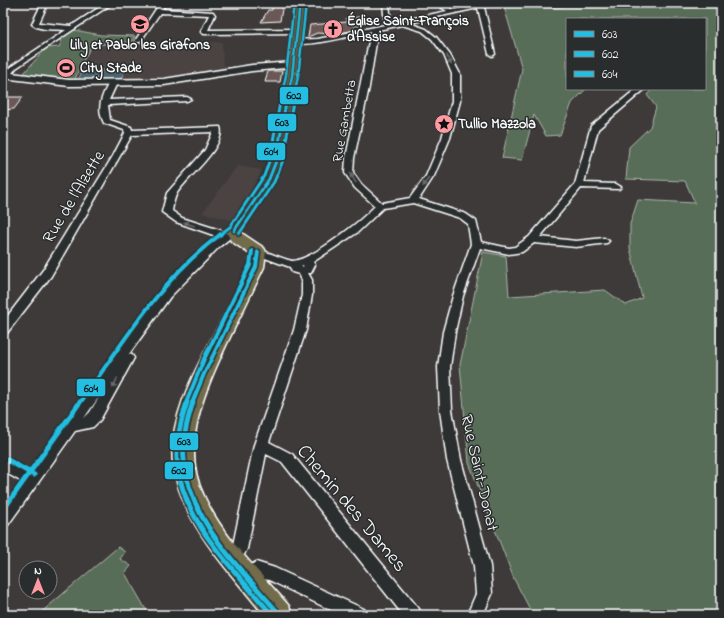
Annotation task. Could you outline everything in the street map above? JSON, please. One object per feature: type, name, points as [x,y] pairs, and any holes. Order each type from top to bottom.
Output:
[{"type":"main road","points":[[226,238],[269,178],[276,161],[294,61],[300,3]]},
{"type":"main road","points":[[4,76],[69,83],[164,82],[294,61]]},
{"type":"main road","points":[[226,238],[236,237],[258,252],[256,267],[195,393],[186,419],[183,446],[185,475],[195,503],[211,530],[280,615]]},
{"type":"street","points":[[45,3],[35,24],[39,26],[73,28]]},
{"type":"street","points":[[4,76],[33,54],[110,3]]},
{"type":"street","points":[[138,41],[163,3]]},
{"type":"street","points":[[386,3],[388,26]]},
{"type":"street","points":[[438,3],[452,12]]},
{"type":"street","points":[[158,11],[211,13],[212,15],[204,32],[296,37],[318,41],[452,12],[479,4],[494,3]]},
{"type":"street","points":[[479,4],[492,54]]},
{"type":"street","points":[[418,19],[424,30]]},
{"type":"street","points":[[402,23],[424,30],[434,38],[447,55],[456,74],[456,101],[446,138],[430,176],[413,200]]},
{"type":"street","name":"Rue Gambetta","points":[[375,29],[365,87],[350,158],[349,173],[358,186],[380,206]]},
{"type":"street","points":[[3,520],[166,294],[226,238],[179,220],[167,212],[172,193],[209,151],[217,129],[129,133],[128,129],[107,121],[103,112],[104,103],[113,83]]},
{"type":"street","points":[[301,266],[354,231],[380,206],[413,200],[463,216],[473,223],[476,244],[509,251],[518,250],[532,239],[579,185],[594,128],[641,90]]},
{"type":"street","points":[[104,103],[187,99]]},
{"type":"street","name":"Rue de l'Alzette","points":[[3,330],[47,273],[117,156],[129,133]]},
{"type":"street","points":[[579,185],[616,187]]},
{"type":"street","points":[[532,239],[576,244],[604,241]]},
{"type":"street","name":"Rue Saint-Donat","points":[[475,615],[484,594],[482,566],[454,460],[446,410],[444,367],[449,332],[458,296],[476,244]]},
{"type":"street","points":[[232,556],[240,549],[261,445],[300,330],[307,295],[307,280],[301,266],[258,252]]},
{"type":"street","name":"Chemin des Dames","points":[[261,445],[287,458],[413,615]]},
{"type":"street","points":[[3,464],[31,480]]},
{"type":"street","points":[[248,575],[256,570],[270,573],[358,615]]},
{"type":"shaded area","points":[[138,41],[222,42],[223,64],[231,69],[164,79],[75,80],[79,68],[92,45]]},
{"type":"shaded area","points":[[237,166],[262,170],[235,221],[202,213]]},
{"type":"green space","points":[[503,3],[522,3],[554,7],[565,6],[570,3],[717,3],[721,5],[721,615],[533,615],[514,579],[469,463],[460,365],[483,252],[506,256],[509,296],[605,290],[626,305],[642,298],[630,248],[630,224],[638,200],[695,203],[685,181],[626,179],[629,147],[650,127],[656,107],[647,95],[651,90],[706,90],[706,18],[566,18],[566,90],[585,90],[572,103],[560,135],[546,136],[534,115],[522,160],[502,158],[522,69]]},
{"type":"green space","points":[[74,30],[101,35],[135,36],[131,42],[92,45],[79,68],[75,80],[23,74],[46,48],[59,47],[62,40],[57,40]]},
{"type":"green space","points":[[118,547],[125,552],[120,559],[131,566],[125,573],[149,615],[38,615],[56,600],[58,600],[58,598]]},
{"type":"water","points":[[125,68],[121,80],[78,80],[82,72]]},
{"type":"building","points":[[273,3],[283,3],[280,21],[261,22],[268,10],[272,10]]},
{"type":"building","name":"Église Saint-François d'Assise","points":[[359,17],[359,22],[366,22],[354,28],[355,30],[335,34],[317,33],[308,37],[310,25],[347,22],[346,18]]},
{"type":"building","points":[[268,71],[282,71],[280,82],[265,82]]},
{"type":"building","points":[[3,97],[23,97],[14,109],[3,110]]},
{"type":"transit line","name":"604","points":[[3,510],[161,290],[211,241],[230,227],[264,176],[270,159],[275,126],[286,75],[294,3]]},
{"type":"transit line","name":"603","points":[[234,231],[269,179],[276,161],[281,127],[292,76],[300,3]]},
{"type":"transit line","name":"602","points":[[239,234],[274,182],[282,163],[287,128],[298,77],[306,4]]},
{"type":"transit line","name":"602","points":[[252,251],[250,265],[204,359],[188,399],[180,427],[177,458],[184,491],[198,521],[228,563],[272,615]]},
{"type":"transit line","name":"603","points":[[258,252],[256,267],[198,387],[186,429],[184,459],[190,489],[196,504],[213,534],[280,615]]},
{"type":"transit line","name":"604","points":[[6,459],[34,475]]},
{"type":"place","name":"Lily et Pablo les Girafons","points":[[140,24]]},
{"type":"place","name":"Église Saint-François d'Assise","points":[[333,29]]},
{"type":"place","name":"City Stade","points":[[66,68]]},
{"type":"place","name":"Tullio Mazzola","points":[[444,124]]}]
